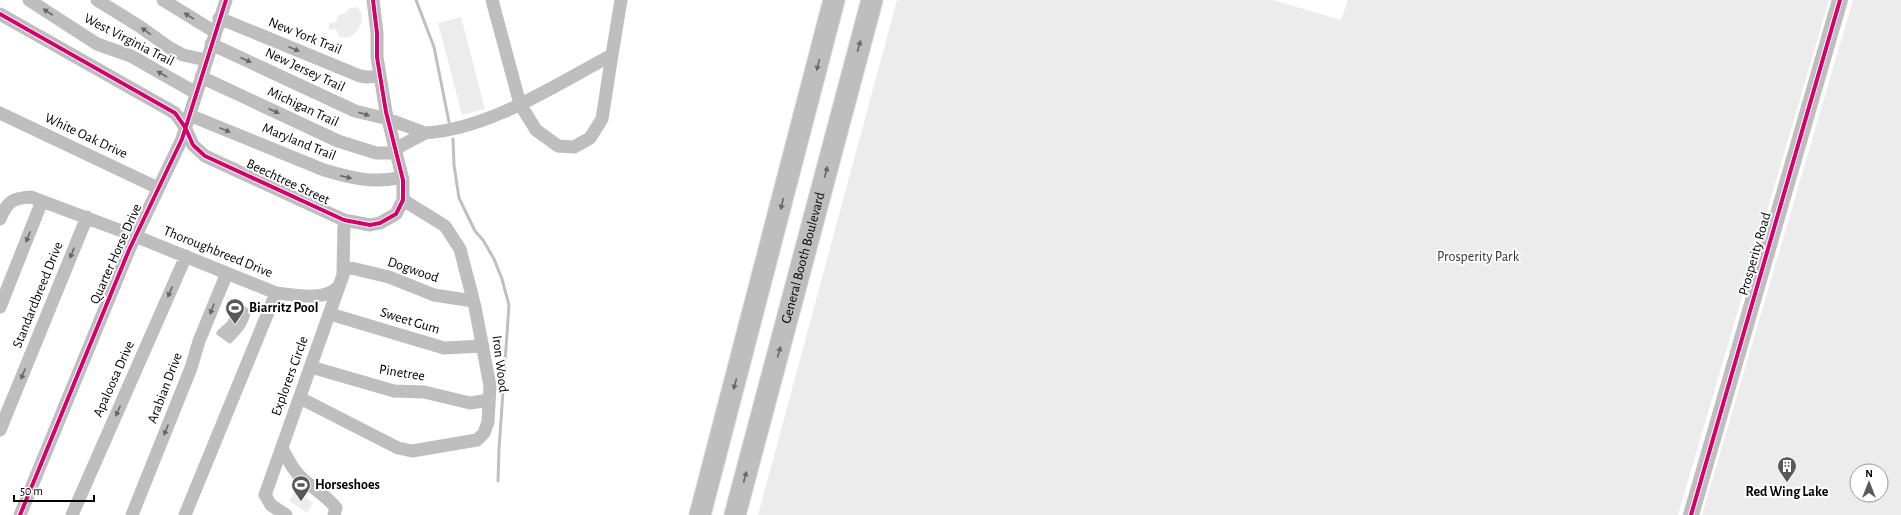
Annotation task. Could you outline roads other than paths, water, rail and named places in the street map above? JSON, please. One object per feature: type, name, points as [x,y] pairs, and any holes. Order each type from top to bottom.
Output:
[{"type":"highway","points":[[700,515],[834,0]]},
{"type":"highway","name":"General Booth Boulevard","points":[[735,515],[872,0]]},
{"type":"street","name":"West Virginia Trail","points":[[29,0],[97,44],[131,56],[196,93]]},
{"type":"street","points":[[97,0],[139,26],[170,48],[183,55],[206,60]]},
{"type":"street","name":"New Jersey Trail","points":[[164,0],[213,38],[355,111],[388,119],[425,134]]},
{"type":"street","name":"Quarter Horse Drive","points":[[20,515],[136,236],[182,139],[225,0]]},
{"type":"street","points":[[373,0],[377,33],[377,57],[388,119],[402,177],[403,200]]},
{"type":"street","points":[[492,0],[520,104],[536,130],[558,146],[574,147],[590,138],[602,119],[621,0]]},
{"type":"street","name":"Prosperity Road","points":[[1691,515],[1840,0]]},
{"type":"street","name":"Beechtree Street","points":[[0,14],[187,121],[193,145],[205,156],[344,220],[370,225],[380,223],[396,214],[403,200]]},
{"type":"street","name":"New York Trail","points":[[219,18],[360,76],[380,76]]},
{"type":"street","points":[[396,151],[425,134],[440,132],[482,121],[520,104],[612,56]]},
{"type":"street","name":"Michigan Trail","points":[[201,77],[338,141],[376,153],[396,151]]},
{"type":"street","name":"White Oak Drive","points":[[0,113],[158,188]]},
{"type":"street","name":"Maryland Trail","points":[[187,121],[342,176],[374,181],[386,181],[402,177]]},
{"type":"street","name":"Thoroughbreed Drive","points":[[0,220],[4,209],[11,202],[18,198],[31,196],[136,236],[276,293],[185,515]]},
{"type":"street","name":"Iron Wood","points":[[300,398],[398,448],[412,451],[477,440],[484,433],[488,422],[490,386],[483,346],[460,249],[445,226],[403,200]]},
{"type":"street","points":[[0,307],[42,201]]},
{"type":"street","name":"Standardbreed Drive","points":[[0,430],[87,217]]},
{"type":"street","name":"Explorers Circle","points":[[286,515],[271,506],[265,494],[343,275],[344,220]]},
{"type":"street","name":"Apaloosa Drive","points":[[72,515],[186,256]]},
{"type":"street","name":"Dogwood","points":[[343,266],[389,277],[434,295],[473,301]]},
{"type":"street","name":"Arabian Drive","points":[[132,515],[191,368],[199,341],[227,273]]},
{"type":"street","points":[[276,293],[307,296],[323,295],[333,293],[339,286]]},
{"type":"street","name":"Sweet Gum","points":[[330,314],[444,348],[483,346]]},
{"type":"street","name":"Pinetree","points":[[310,367],[394,391],[424,392],[470,402],[483,402],[489,398]]},
{"type":"street","points":[[282,448],[292,467],[301,478],[330,500],[336,508],[334,515]]},
{"type":"waterway","points":[[416,0],[434,47],[449,122]]},
{"type":"waterway","points":[[453,139],[454,165],[459,198],[475,231],[483,240],[494,259],[502,279],[509,305],[498,481]]},
{"type":"place","name":"Biarritz Pool","points":[[235,325]]},
{"type":"place","name":"Red Wing Lake","points":[[1787,483]]},
{"type":"place","name":"Horseshoes","points":[[301,502]]},
{"type":"park label","name":"Prosperity Park","points":[[1478,257]]}]
